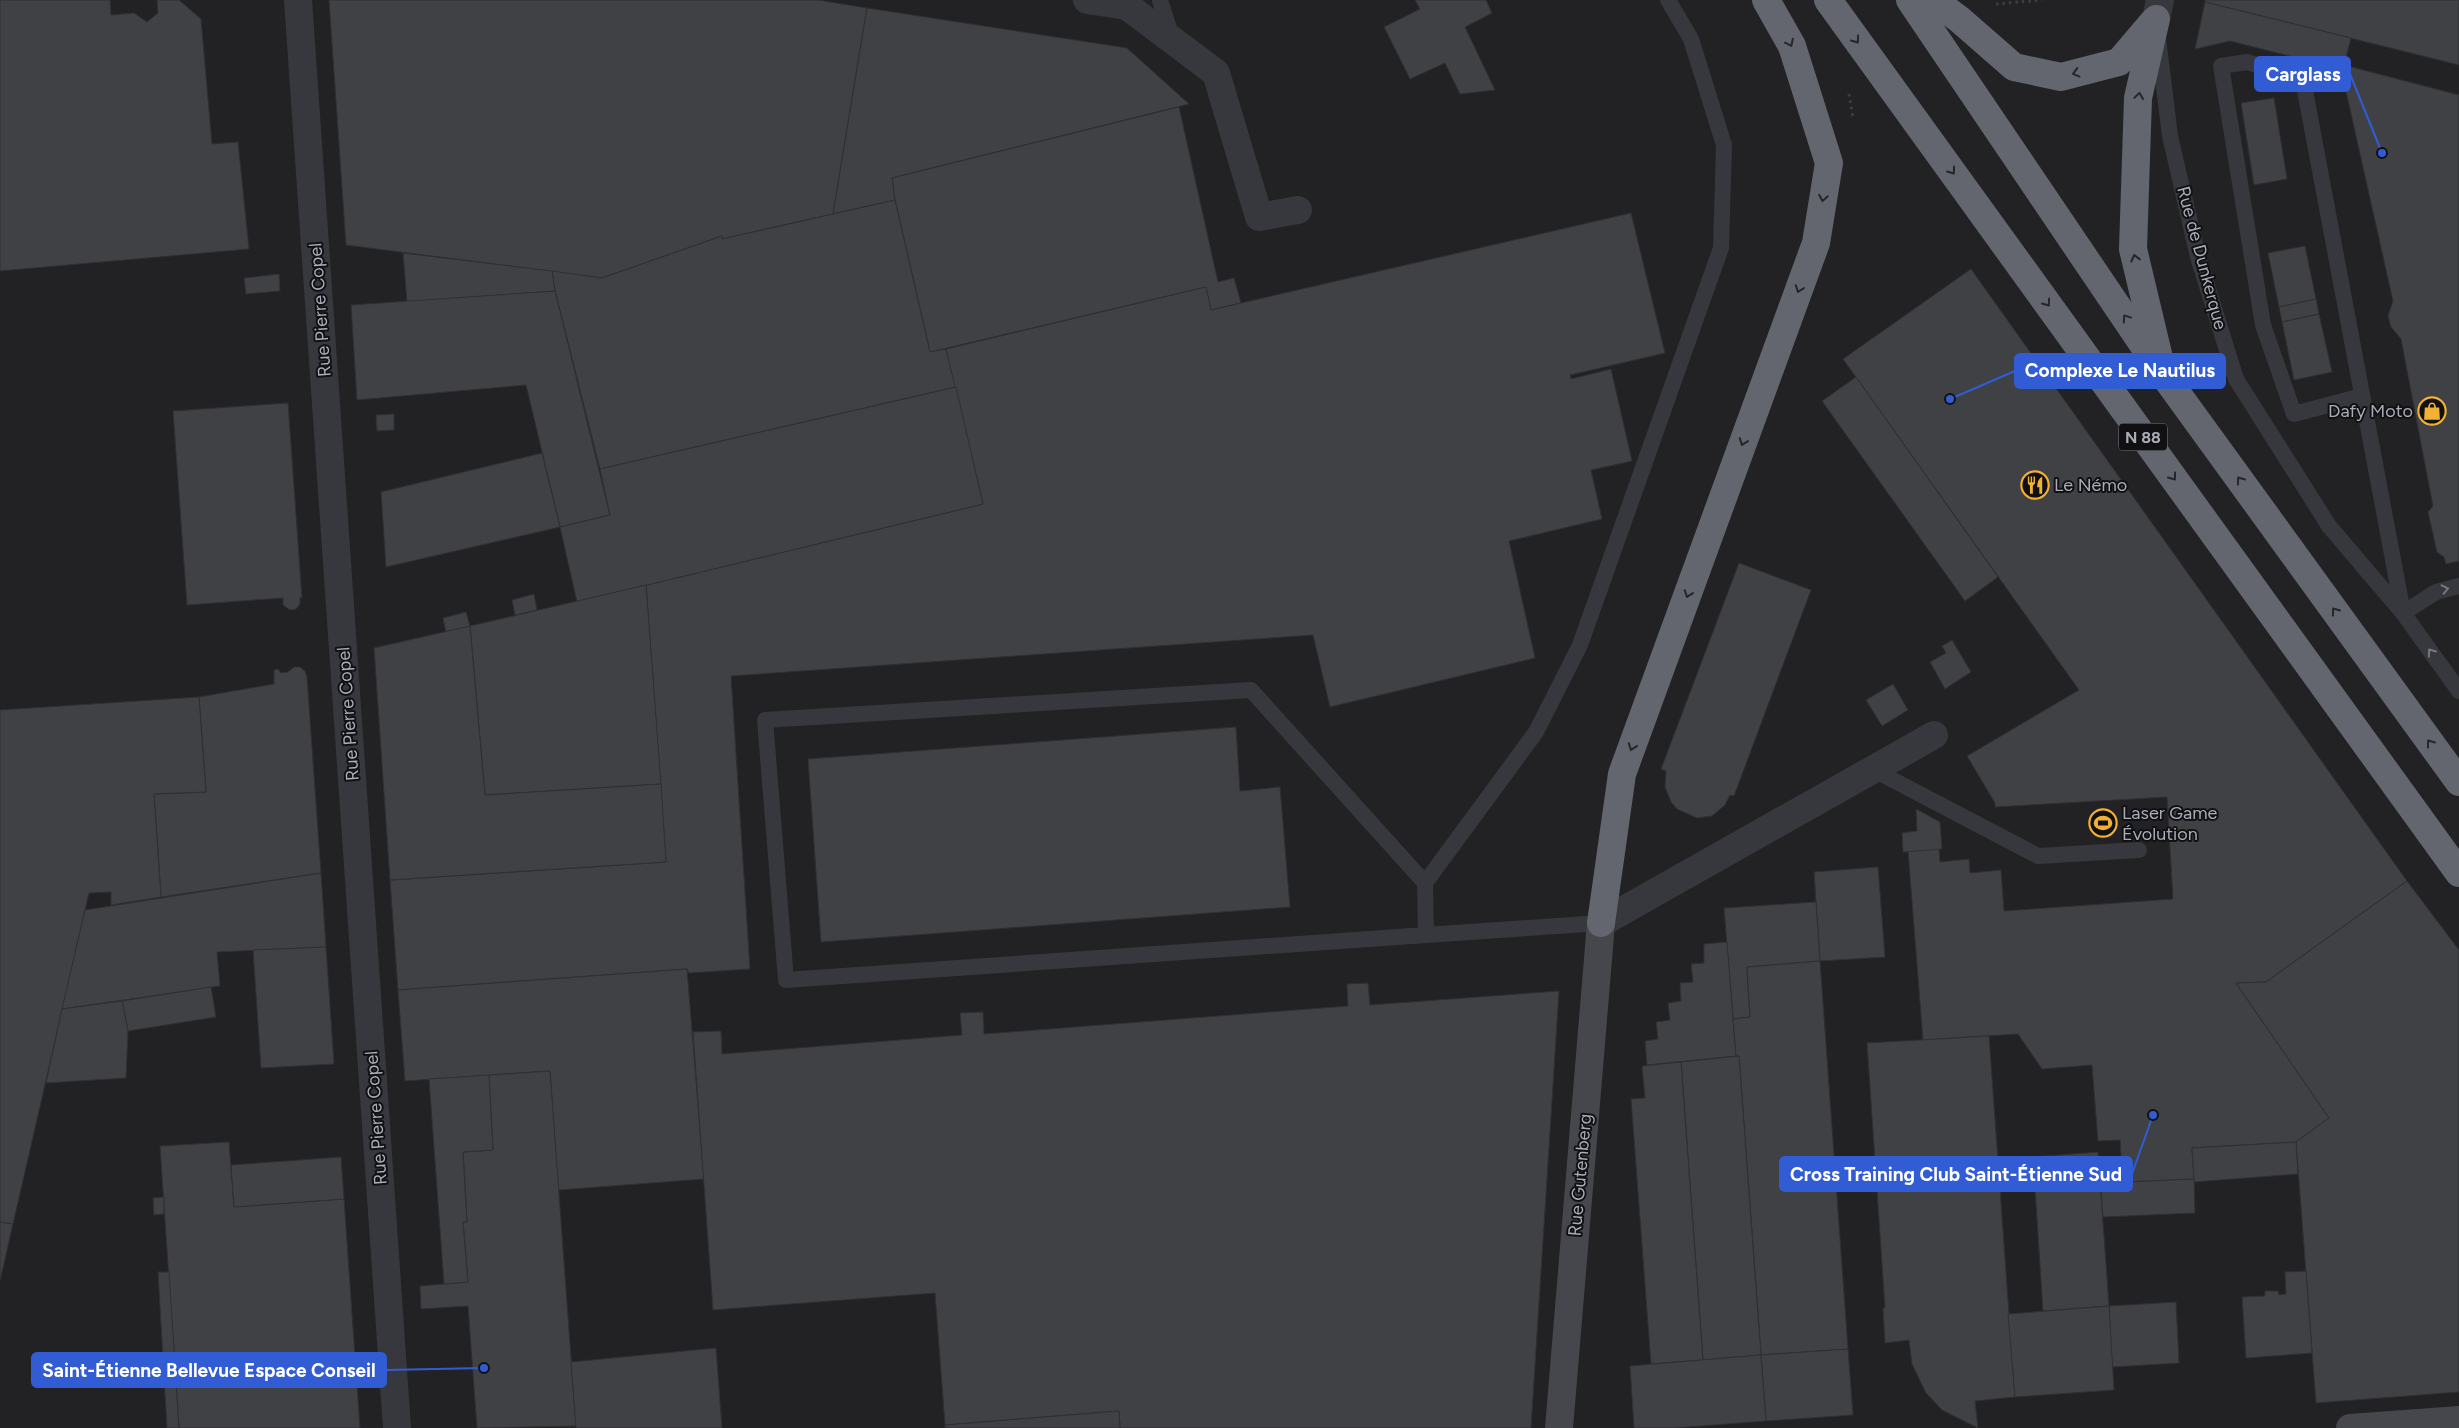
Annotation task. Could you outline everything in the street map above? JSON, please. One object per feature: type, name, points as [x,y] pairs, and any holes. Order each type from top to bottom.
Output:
[{"type":"highway","points":[[1601,922],[1622,774],[1816,243],[1828,163],[1792,46],[1766,0]]},
{"type":"highway","name":"N 88","points":[[1828,0],[2459,873]]},
{"type":"highway","points":[[1910,0],[2163,374],[2459,782]]},
{"type":"highway","points":[[1933,0],[1959,19],[2014,67],[2061,77],[2119,62],[2158,9]]},
{"type":"highway","points":[[2158,9],[2138,98],[2133,249],[2163,374]]},
{"type":"street","name":"Rue Pierre Copel","points":[[298,0],[397,1428]]},
{"type":"street","points":[[1087,0],[1127,6],[1216,73],[1259,218],[1298,210]]},
{"type":"street","points":[[1601,922],[1934,734]]},
{"type":"street","name":"Rue Gutenberg","points":[[1559,1428],[1601,922]]},
{"type":"street","points":[[2350,1428],[2459,1420]]},
{"type":"lane","points":[[1160,0],[1172,40]]},
{"type":"lane","points":[[1426,935],[1425,883],[1536,732],[1580,644],[1721,248],[1724,145],[1691,39],[1668,0]]},
{"type":"lane","name":"Rue de Dunkerque","points":[[2158,9],[2172,145],[2198,257],[2236,379],[2329,526],[2403,613],[2459,691]]},
{"type":"lane","points":[[2362,396],[2294,414],[2262,325],[2221,66],[2247,62],[2303,80],[2403,613],[2436,592],[2459,586]]},
{"type":"lane","points":[[1425,883],[1251,690],[765,720],[786,980],[1601,922]]},
{"type":"lane","points":[[1872,769],[2038,856],[2139,850]]},
{"type":"path","points":[[1995,4],[2042,0]]},
{"type":"path","points":[[1849,94],[1854,124]]},
{"type":"shaded area","points":[[0,0],[2459,0],[2459,1428],[0,1428]]},
{"type":"building","points":[[0,0],[110,0],[111,15],[134,13],[147,22],[158,13],[157,0],[179,0],[201,19],[212,144],[238,142],[249,249],[0,271]]},
{"type":"building","points":[[329,0],[818,0],[867,8],[833,214],[722,239],[722,236],[602,278],[346,245]]},
{"type":"building","points":[[1415,0],[1486,0],[1492,13],[1465,27],[1495,90],[1460,94],[1445,63],[1410,79],[1384,27],[1420,9]]},
{"type":"building","points":[[2205,0],[2459,0],[2459,65],[2205,2]]},
{"type":"building","points":[[2205,2],[2351,38],[2344,65],[2459,95],[2459,561],[2446,564],[2444,557],[2437,552],[2428,512],[2433,506],[2401,339],[2391,327],[2388,316],[2393,301],[2341,69],[2230,41],[2195,49]]},
{"type":"building","points":[[867,8],[1127,48],[1189,104],[892,178],[895,200],[833,214]]},
{"type":"building","points":[[2274,98],[2287,179],[2254,185],[2241,103]]},
{"type":"building","points":[[1179,107],[1218,282],[1234,278],[1241,303],[1211,310],[1206,287],[930,352],[895,200],[892,178]]},
{"type":"building","points":[[895,200],[930,352],[946,349],[956,387],[600,469],[555,291],[552,271],[602,278],[722,236],[722,239]]},
{"type":"building","points":[[1631,213],[1665,353],[1570,375],[1571,379],[1611,369],[1632,461],[1591,470],[1602,519],[1509,541],[1535,658],[1330,707],[1313,635],[731,676],[750,969],[689,973],[687,969],[398,990],[390,880],[666,862],[646,585],[983,504],[946,349],[1206,287],[1211,310]]},
{"type":"building","points":[[2305,246],[2316,299],[2279,307],[2268,253]]},
{"type":"building","points":[[403,253],[552,271],[555,291],[407,302]]},
{"type":"building","points":[[1971,269],[2407,881],[2266,982],[2236,983],[2329,1118],[2296,1142],[2192,1148],[2194,1179],[2127,1182],[2128,1186],[2123,1187],[2120,1140],[2098,1141],[2092,1065],[2042,1069],[2018,1034],[1923,1040],[1908,851],[1939,848],[1940,862],[1969,859],[1970,873],[2001,870],[2004,911],[2173,899],[2167,797],[1995,807],[1995,803],[1967,756],[2079,690],[1843,359]]},
{"type":"building","points":[[279,274],[280,291],[246,294],[244,278]]},
{"type":"building","points":[[555,291],[610,515],[560,527],[526,385],[357,400],[351,305]]},
{"type":"building","points":[[2316,299],[2319,314],[2282,322],[2279,307]]},
{"type":"building","points":[[2319,314],[2332,372],[2294,380],[2282,322]]},
{"type":"building","points":[[1856,377],[1998,577],[1965,601],[1822,401]]},
{"type":"building","points":[[956,387],[983,504],[577,602],[560,527],[610,515],[600,469]]},
{"type":"building","points":[[288,403],[302,598],[300,597],[300,604],[296,609],[290,610],[283,605],[283,598],[187,605],[173,411]]},
{"type":"building","points":[[394,414],[394,430],[377,431],[376,415]]},
{"type":"building","points":[[542,453],[560,527],[386,567],[381,492]]},
{"type":"building","points":[[1739,563],[1811,590],[1734,796],[1730,795],[1725,805],[1712,816],[1697,818],[1677,809],[1671,802],[1665,787],[1666,771],[1661,769]]},
{"type":"building","points":[[646,585],[661,784],[485,795],[470,626]]},
{"type":"building","points":[[534,594],[537,610],[515,615],[512,600]]},
{"type":"building","points":[[466,612],[470,626],[446,632],[443,618]]},
{"type":"building","points":[[470,626],[485,795],[661,784],[666,862],[390,880],[374,648]]},
{"type":"building","points":[[1952,640],[1971,672],[1945,689],[1930,662],[1946,653],[1942,646]]},
{"type":"building","points":[[294,667],[300,667],[305,671],[307,677],[321,873],[161,897],[154,794],[206,792],[199,697],[274,684],[274,670],[278,669],[281,673],[288,672]]},
{"type":"building","points":[[1893,684],[1908,710],[1882,726],[1866,700]]},
{"type":"building","points":[[199,697],[206,792],[154,794],[161,897],[111,905],[111,892],[89,893],[13,1224],[0,1222],[0,710]]},
{"type":"building","points":[[1236,727],[1240,791],[1280,787],[1290,907],[821,942],[808,759]]},
{"type":"building","points":[[1916,809],[1940,822],[1942,849],[1903,852],[1902,833],[1917,831]]},
{"type":"building","points":[[1878,867],[1885,957],[1820,961],[1814,872]]},
{"type":"building","points":[[321,873],[326,947],[217,952],[220,986],[62,1009],[85,910]]},
{"type":"building","points":[[2407,881],[2459,950],[2459,1392],[2316,1403],[2296,1142],[2329,1118],[2236,983],[2266,982]]},
{"type":"building","points":[[1816,902],[1820,961],[1747,967],[1750,1017],[1733,1019],[1724,908]]},
{"type":"building","points":[[1727,942],[1736,1056],[1647,1065],[1645,1041],[1658,1039],[1656,1022],[1670,1020],[1668,1003],[1681,1001],[1680,983],[1693,982],[1691,964],[1704,963],[1704,944]]},
{"type":"building","points":[[326,947],[334,1064],[261,1068],[253,950]]},
{"type":"building","points":[[1820,961],[1848,1349],[1761,1355],[1739,1056],[1736,1056],[1733,1019],[1750,1017],[1747,967]]},
{"type":"building","points":[[687,969],[704,1179],[558,1190],[550,1071],[405,1081],[398,990]]},
{"type":"building","points":[[1368,983],[1370,1005],[1559,991],[1531,1428],[1120,1428],[1119,1411],[945,1425],[935,1293],[713,1310],[693,1032],[721,1031],[722,1054],[962,1035],[960,1013],[983,1012],[984,1034],[1348,1006],[1347,984]]},
{"type":"building","points":[[211,987],[216,1017],[128,1031],[122,1001]]},
{"type":"building","points":[[122,1001],[128,1031],[126,1078],[46,1083],[62,1009]]},
{"type":"building","points":[[1989,1036],[2015,1397],[1975,1401],[1978,1428],[1942,1410],[1926,1393],[1912,1364],[1909,1340],[1885,1343],[1883,1308],[1885,1308],[1867,1043]]},
{"type":"building","points":[[1739,1056],[1761,1355],[1703,1360],[1681,1062]]},
{"type":"building","points":[[1681,1062],[1703,1360],[1651,1364],[1631,1099],[1645,1098],[1642,1066]]},
{"type":"building","points":[[550,1071],[576,1426],[477,1428],[468,1306],[421,1309],[420,1286],[468,1282],[463,1222],[467,1222],[463,1152],[493,1150],[489,1075]]},
{"type":"building","points":[[489,1075],[493,1150],[463,1152],[467,1222],[463,1222],[468,1282],[444,1284],[429,1079]]},
{"type":"building","points":[[229,1142],[234,1207],[344,1199],[360,1428],[179,1428],[160,1146]]},
{"type":"building","points":[[2296,1142],[2298,1174],[2194,1182],[2192,1148]]},
{"type":"building","points":[[2098,1152],[2109,1306],[2043,1311],[2033,1157]]},
{"type":"building","points":[[341,1157],[344,1199],[234,1207],[231,1165]]},
{"type":"building","points":[[2194,1179],[2195,1213],[2103,1217],[2101,1188],[2128,1186],[2127,1182]]},
{"type":"building","points":[[164,1197],[164,1214],[154,1215],[153,1198]]},
{"type":"building","points":[[0,1222],[13,1224],[0,1281]]},
{"type":"building","points":[[2306,1271],[2312,1353],[2246,1358],[2242,1297],[2265,1296],[2265,1291],[2278,1291],[2279,1295],[2286,1294],[2285,1272]]},
{"type":"building","points":[[158,1272],[169,1272],[179,1428],[167,1428]]},
{"type":"building","points":[[2176,1302],[2179,1363],[2112,1367],[2109,1306]]},
{"type":"building","points":[[2109,1306],[2114,1390],[2015,1397],[2008,1314]]},
{"type":"building","points":[[716,1348],[722,1428],[576,1428],[571,1362]]},
{"type":"building","points":[[1848,1349],[1853,1415],[1766,1421],[1761,1355]]},
{"type":"building","points":[[1761,1355],[1766,1421],[1675,1428],[1634,1428],[1630,1366]]},
{"type":"building","points":[[1119,1411],[1120,1428],[945,1428],[945,1425]]},
{"type":"place","name":"Carglass","points":[[2382,153]]},
{"type":"place","name":"Complexe Le Nautilus","points":[[1950,399]]},
{"type":"place","name":"Dafy Moto","points":[[2432,411]]},
{"type":"place","name":"Le Némo","points":[[2035,485]]},
{"type":"place","name":"Laser Game Évolution","points":[[2103,823]]},
{"type":"place","name":"Cross Training Club Saint-Étienne Sud","points":[[2153,1115]]},
{"type":"place","name":"Saint-Étienne Bellevue Espace Conseil","points":[[484,1368]]}]
